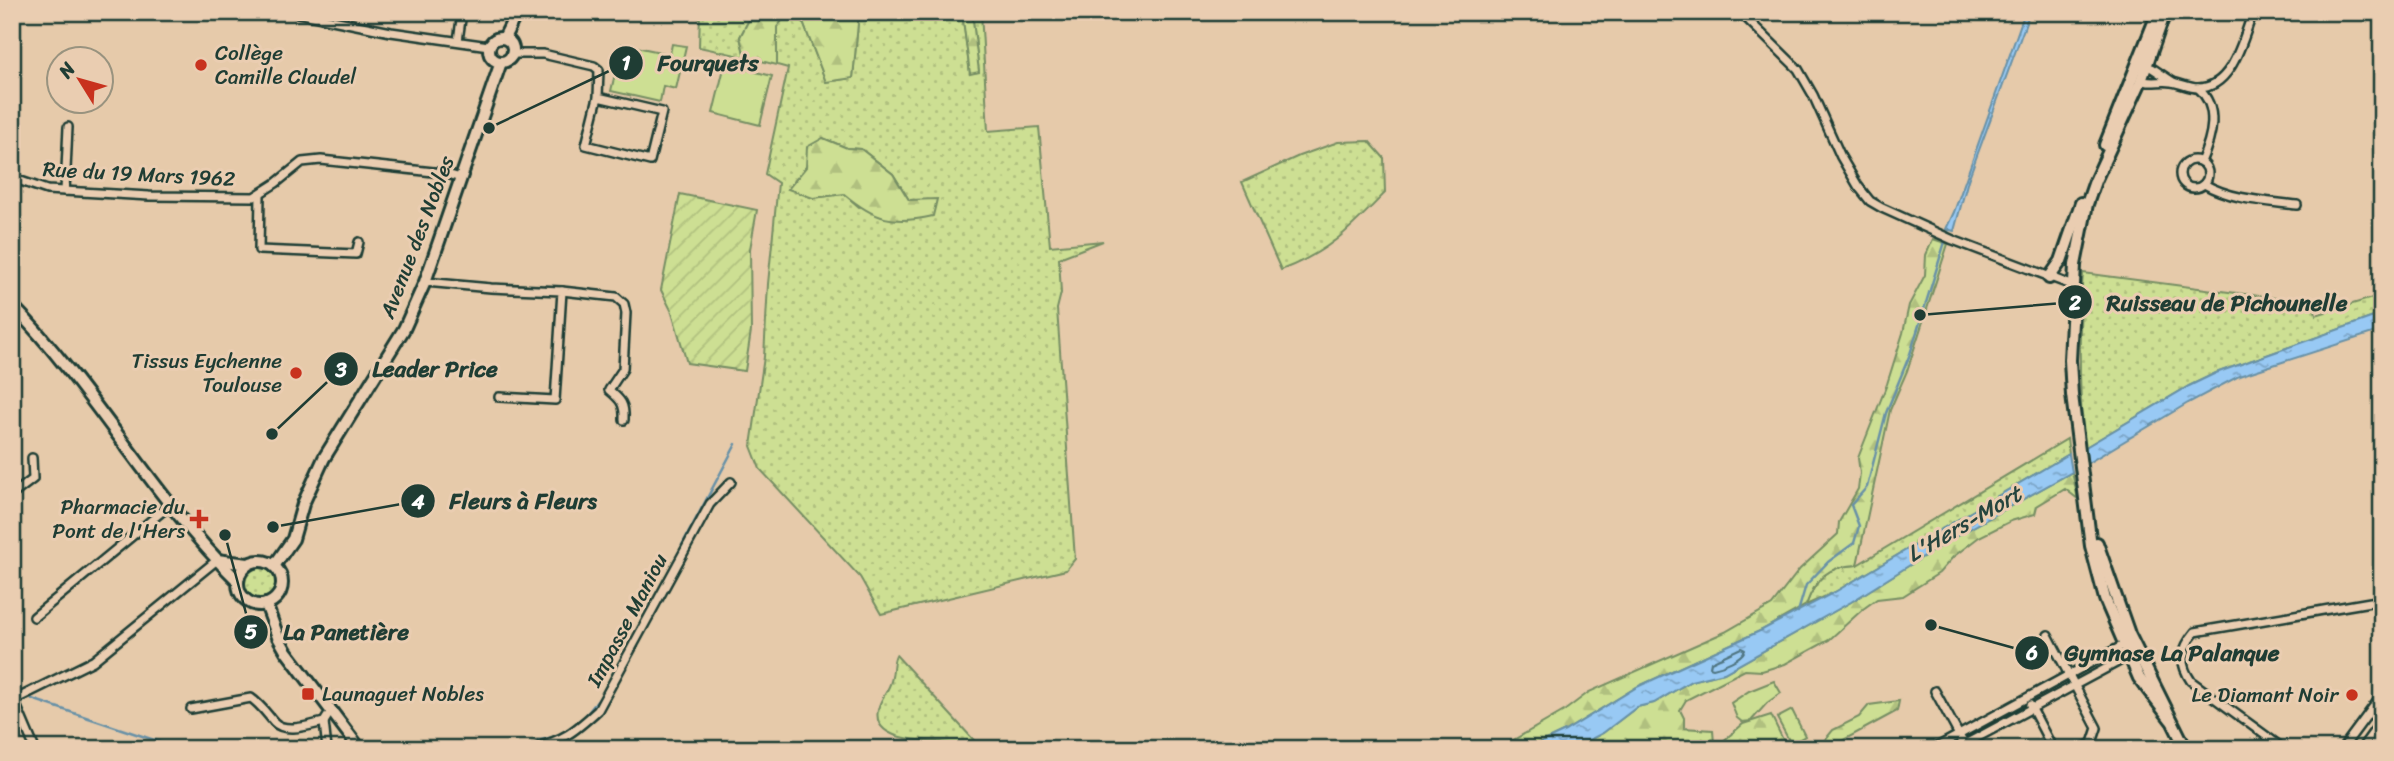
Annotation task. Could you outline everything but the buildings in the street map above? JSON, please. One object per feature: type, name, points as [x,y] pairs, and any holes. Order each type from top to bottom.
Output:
[{"type":"street","points":[[293,12],[391,32],[489,46]]},
{"type":"street","points":[[458,41],[462,12]]},
{"type":"street","points":[[504,38],[517,12]]},
{"type":"street","points":[[1740,12],[1798,69],[1841,157],[1870,201],[1953,240],[2074,286]]},
{"type":"street","points":[[2049,278],[2061,261],[2089,182],[2158,12]]},
{"type":"street","points":[[2165,12],[2148,66],[2095,181],[2083,221],[2075,265],[2070,360],[2075,425],[2089,517],[2130,650],[2186,749]]},
{"type":"street","points":[[2198,88],[2220,80],[2227,73],[2235,60],[2253,12]]},
{"type":"street","points":[[504,38],[512,44],[513,54],[501,62],[491,57],[489,46],[495,39],[504,38]]},
{"type":"street","points":[[513,54],[543,54],[594,66],[599,70],[600,77],[598,97],[586,145],[650,161],[662,112],[598,97]]},
{"type":"street","name":"Avenue des Nobles","points":[[274,566],[293,539],[303,504],[324,457],[404,329],[425,282],[501,62]]},
{"type":"street","points":[[2135,69],[2142,65],[2148,66],[2173,82]]},
{"type":"street","points":[[2135,69],[2141,81]]},
{"type":"street","points":[[2141,81],[2173,82],[2198,88],[2206,96],[2213,113],[2208,146],[2201,162]]},
{"type":"street","points":[[65,191],[68,127]]},
{"type":"street","name":"Rue du 19 Mars 1962","points":[[12,178],[47,190],[149,196],[254,197],[302,162],[321,160],[443,173],[461,178]]},
{"type":"street","points":[[2189,161],[2201,162],[2208,175],[2204,184],[2192,189],[2182,182],[2180,176],[2183,164],[2189,161]]},
{"type":"street","points":[[2095,181],[2096,169]]},
{"type":"street","points":[[2204,184],[2222,194],[2297,205]]},
{"type":"street","points":[[260,195],[259,250],[356,254],[359,242]]},
{"type":"street","points":[[425,282],[616,297],[624,304],[623,369],[609,390],[622,401],[625,408],[624,419]]},
{"type":"street","points":[[499,397],[555,400],[562,291]]},
{"type":"street","points":[[12,305],[29,321],[216,560],[238,581]]},
{"type":"street","points":[[12,495],[33,479],[32,458]]},
{"type":"street","name":"Impasse Maniou","points":[[532,749],[560,741],[598,710],[704,514],[731,482]]},
{"type":"street","points":[[34,617],[171,504]]},
{"type":"street","points":[[35,749],[14,702],[93,661],[216,560],[248,564],[261,561],[274,566],[282,577],[278,596],[266,604],[246,600],[238,581],[248,564]]},
{"type":"street","points":[[2284,749],[2191,681],[2183,670],[2181,657],[2185,644],[2195,632],[2382,600]]},
{"type":"street","points":[[266,604],[282,644],[360,749]]},
{"type":"street","points":[[2048,635],[2097,728],[2092,743],[2081,749]]},
{"type":"street","points":[[1933,749],[2069,675],[2130,650]]},
{"type":"street","points":[[1936,691],[1959,734],[1962,747],[2130,650]]},
{"type":"street","points":[[2342,749],[2382,695]]},
{"type":"street","points":[[191,709],[251,698],[261,705],[280,727],[324,722]]},
{"type":"street","points":[[2026,698],[2053,749]]},
{"type":"street","points":[[327,749],[324,722],[331,711]]},
{"type":"street","points":[[2361,749],[2382,720]]},
{"type":"green space","points":[[700,12],[753,12],[740,37],[745,57],[699,47]]},
{"type":"green space","points":[[753,12],[789,12],[777,27],[777,65],[745,57],[740,37]]},
{"type":"green space","points":[[789,12],[801,17],[826,82],[853,78],[859,12],[962,12],[970,73],[979,72],[972,12],[981,12],[988,131],[1039,127],[1050,246],[1103,241],[1059,258],[1061,293],[1057,309],[1075,559],[1066,570],[881,614],[860,577],[760,469],[751,446],[764,357],[778,183],[765,174],[788,68],[777,65],[776,27]],"holes":[[[823,138],[847,148],[861,149],[893,174],[909,200],[859,207],[844,194],[813,198],[789,188],[806,167]]]},
{"type":"green space","points":[[793,12],[859,12],[853,78],[826,82],[801,17]]},
{"type":"green space","points":[[962,12],[972,12],[979,72],[970,74]]},
{"type":"green space","points":[[622,44],[670,54],[672,44],[686,46],[676,89],[663,86],[660,102],[611,91]]},
{"type":"green space","points":[[725,64],[772,76],[760,125],[713,113]]},
{"type":"green space","points":[[823,138],[847,148],[861,149],[893,174],[909,200],[937,199],[933,216],[895,220],[865,210],[844,194],[813,198],[788,189],[806,167],[807,147]]},
{"type":"green space","points":[[1369,141],[1384,158],[1385,193],[1326,247],[1281,270],[1242,182],[1338,142]]},
{"type":"green space","points":[[680,194],[757,210],[750,249],[751,331],[745,371],[687,363],[672,312],[661,290]]},
{"type":"green space","points":[[1933,239],[1948,244],[1907,371],[1890,410],[1857,565],[1838,568],[1824,575],[1806,605],[1762,630],[1637,687],[1565,731],[1527,749],[1498,749],[1564,711],[1589,692],[1725,632],[1772,605],[1800,569],[1838,534],[1839,522],[1858,489],[1858,458],[1887,384],[1909,305],[1925,275],[1926,255]]},
{"type":"green space","points":[[2083,273],[2314,303],[2316,315],[2382,295],[2382,314],[2216,373],[2084,448],[2080,360]]},
{"type":"green space","points":[[2067,439],[2069,454],[1835,592],[1806,605],[1814,588],[1830,571],[1857,565]]},
{"type":"green space","points":[[2072,472],[2078,499],[2065,489],[2037,506],[2035,514],[2011,521],[1979,537],[1953,557],[1939,573],[1903,596],[1877,599],[1829,640],[1785,664],[1762,671],[1745,670],[1686,700],[1680,710],[1684,718],[1684,728],[1713,730],[1714,744],[1721,743],[1743,724],[1771,715],[1787,748],[1792,749],[1572,749],[1603,733],[1637,707],[1654,703],[1691,681],[1724,673],[1851,602],[1953,538]]},
{"type":"green space","points":[[261,568],[272,573],[277,584],[272,595],[261,600],[250,595],[245,584],[250,573]]},
{"type":"green space","points":[[896,655],[981,748],[908,739],[888,732],[881,726],[879,706],[890,684]]},
{"type":"green space","points":[[1774,681],[1781,693],[1767,703],[1751,721],[1742,722],[1737,718],[1731,703],[1749,691]]},
{"type":"green space","points":[[1899,701],[1897,711],[1827,749],[1809,749],[1819,747],[1833,730],[1859,717],[1869,705]]},
{"type":"green space","points":[[1792,710],[1805,736],[1791,744],[1777,718]]},
{"type":"water","points":[[2025,12],[2030,12],[1968,180],[1954,231],[1946,229],[1954,212]]},
{"type":"water","points":[[2382,314],[2382,330],[2239,376],[2086,464],[2084,448],[2189,386],[2216,373]]},
{"type":"water","name":"L'Hers-Mort","points":[[2069,454],[2072,472],[1953,538],[1851,602],[1724,673],[1691,681],[1654,703],[1637,707],[1603,733],[1572,749],[1527,749],[1565,731],[1637,687],[1762,630],[1835,592]]},
{"type":"waterway","points":[[1798,612],[1806,585],[1828,562],[1854,543],[1859,526],[1851,505],[1867,487],[1886,413],[1910,354],[1949,229]]},
{"type":"waterway","points":[[682,545],[736,444]]},
{"type":"waterway","points":[[666,578],[671,568]]},
{"type":"waterway","points":[[12,693],[17,694]]},
{"type":"waterway","points":[[582,720],[602,695]]},
{"type":"waterway","points":[[32,699],[181,749]]},
{"type":"waterway","points":[[538,741],[571,728]]},
{"type":"waterway","points":[[499,749],[506,747]]},
{"type":"place","name":"Collège Camille Claudel","points":[[201,65]]},
{"type":"place","name":"Fourquets","points":[[489,128]]},
{"type":"place","name":"Ruisseau de Pichounelle","points":[[1920,315]]},
{"type":"place","name":"Tissus Eychenne Toulouse","points":[[296,373]]},
{"type":"place","name":"Leader Price","points":[[272,434]]},
{"type":"place","name":"Pharmacie du Pont de l'Hers","points":[[199,519]]},
{"type":"place","name":"Fleurs à Fleurs","points":[[273,527]]},
{"type":"place","name":"La Panetière","points":[[225,535]]},
{"type":"place","name":"Gymnase La Palanque","points":[[1931,625]]},
{"type":"place","name":"Launaguet Nobles","points":[[308,694]]},
{"type":"place","name":"Le Diamant Noir","points":[[2352,695]]}]
